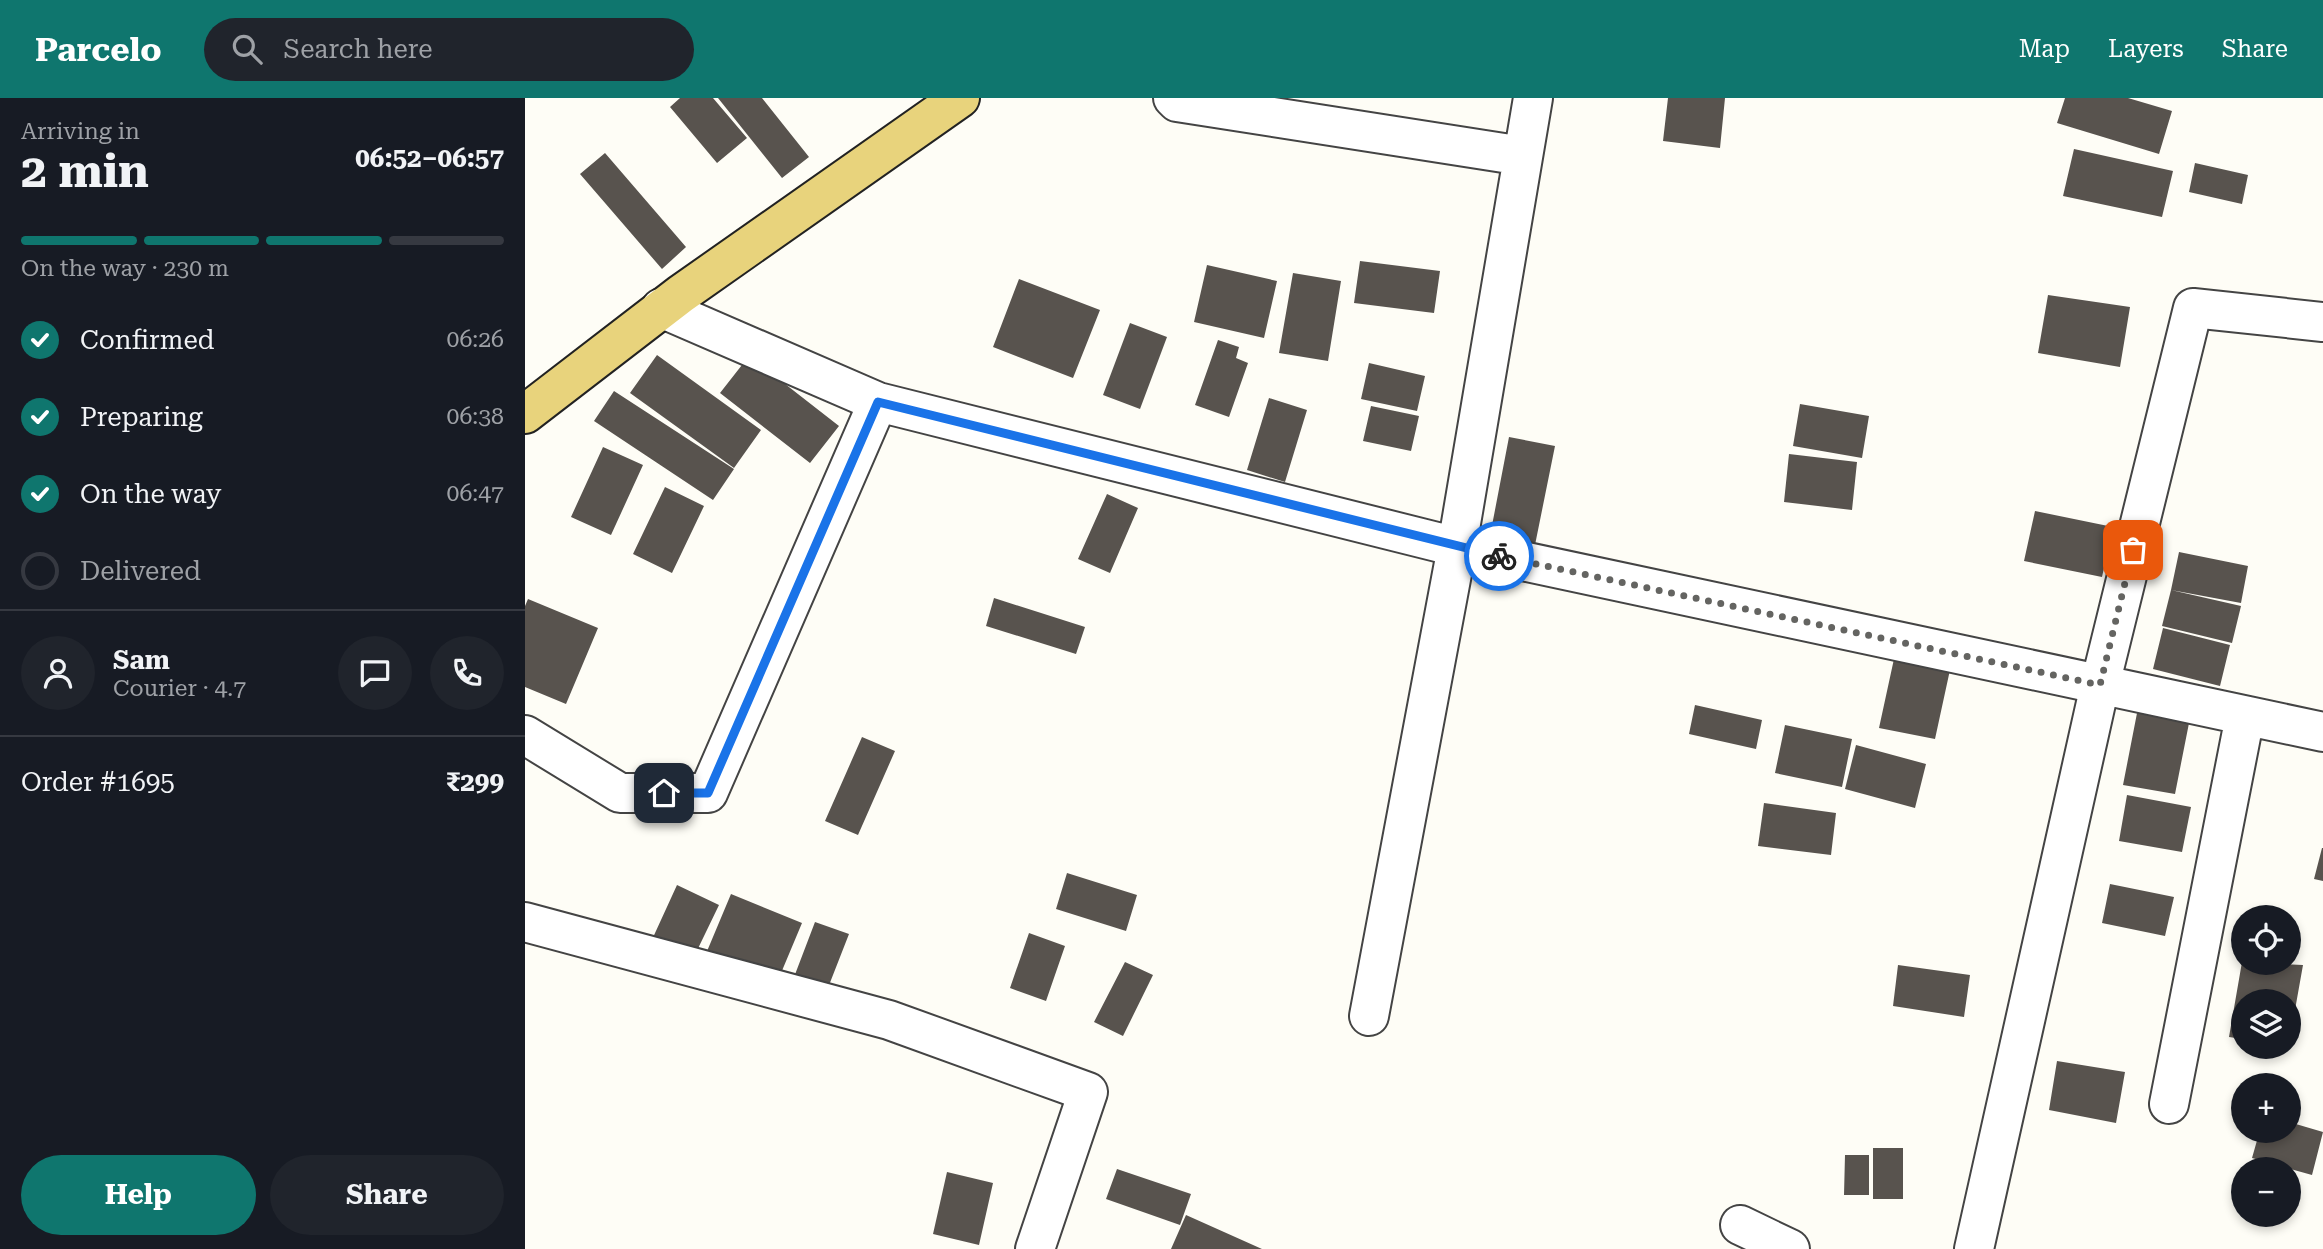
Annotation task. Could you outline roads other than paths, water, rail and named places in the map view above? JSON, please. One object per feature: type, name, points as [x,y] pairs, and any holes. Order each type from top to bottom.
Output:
[{"type":"main road","points":[[525,414],[661,309],[960,98]]},
{"type":"street","points":[[1173,98],[1177,102],[1523,156]]},
{"type":"street","points":[[1369,1016],[1457,547],[1532,98]]},
{"type":"street","points":[[661,309],[878,402],[1457,547],[2323,732]]},
{"type":"street","points":[[1974,1249],[2100,685],[2193,309],[2323,322]]},
{"type":"street","points":[[525,735],[620,793],[708,793],[878,402]]},
{"type":"street","points":[[2169,1104],[2245,716]]},
{"type":"street","points":[[525,922],[889,1020],[1088,1092],[1035,1249]]},
{"type":"street","points":[[1740,1225],[1790,1249]]}]
